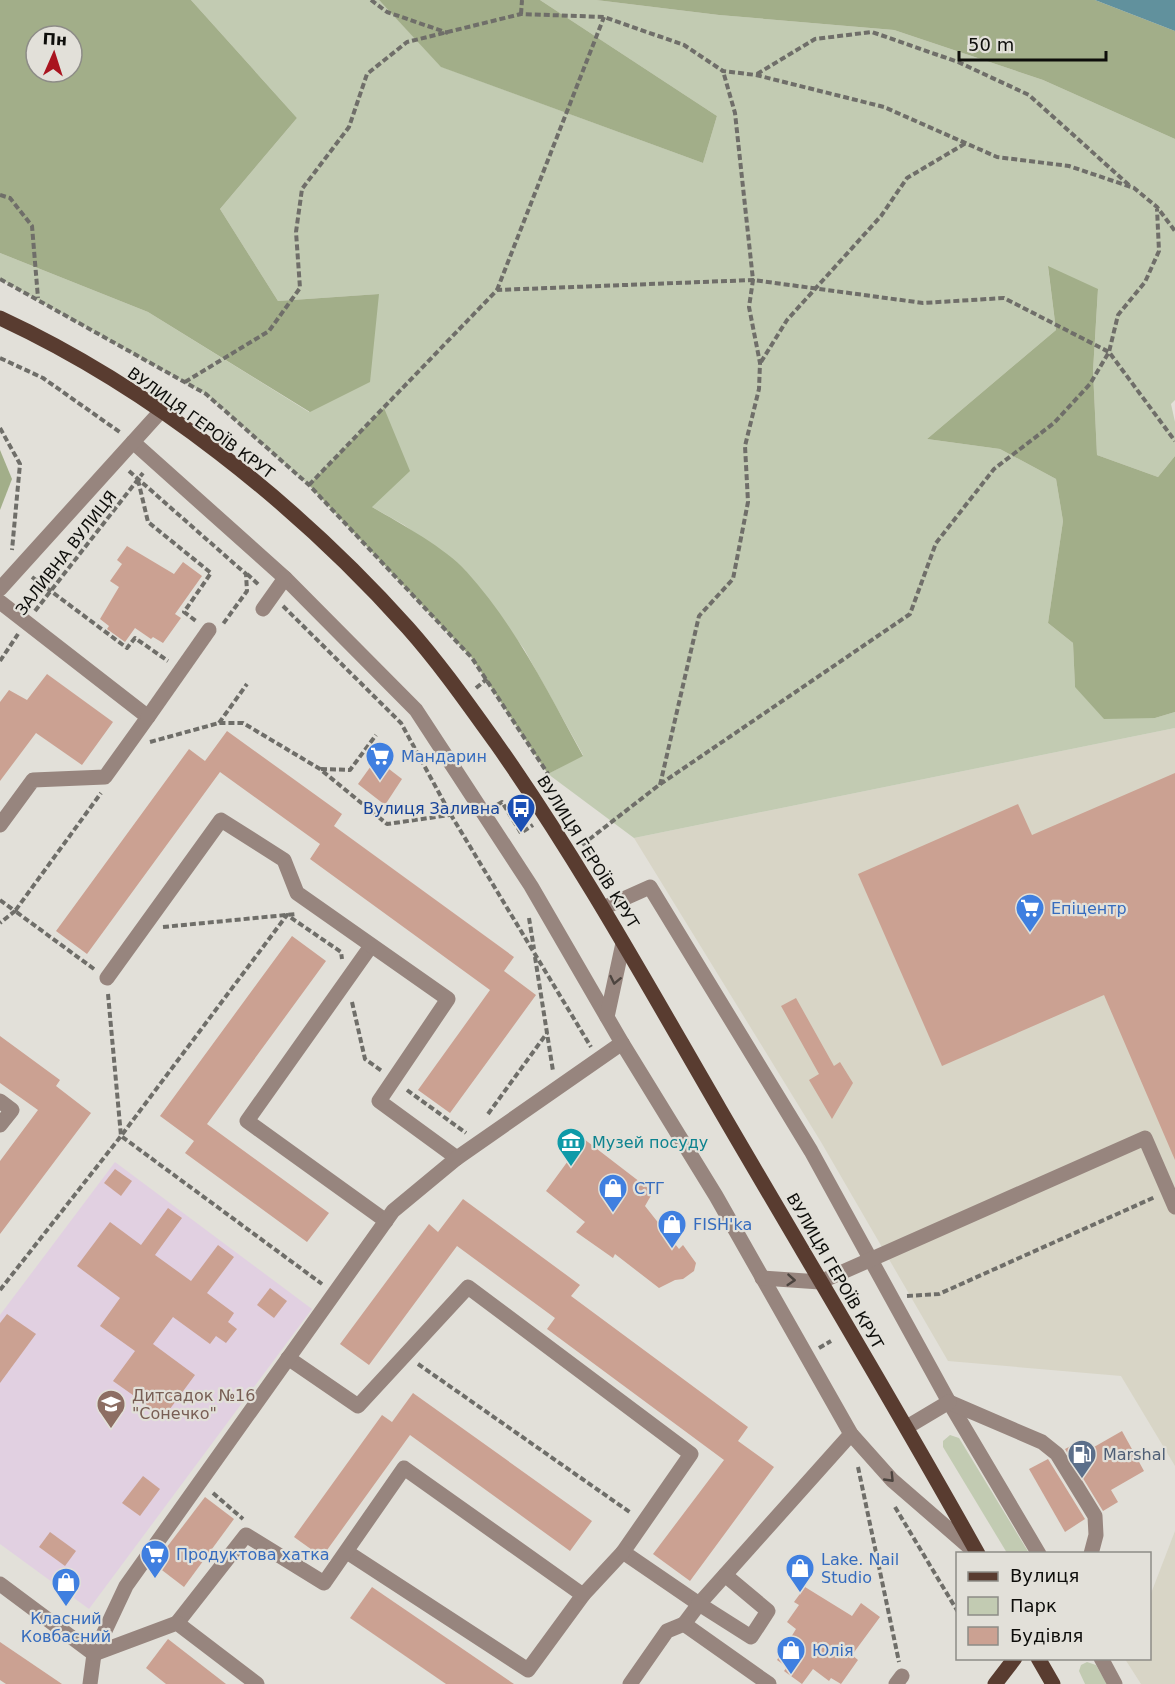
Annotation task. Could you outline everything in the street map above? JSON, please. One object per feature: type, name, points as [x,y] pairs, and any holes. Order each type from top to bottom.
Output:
[{"type":"main road","name":"ВУЛИЦЯ ГЕРОЇВ КРУТ","points":[[0,318],[52,342],[161,411],[253,479],[341,558],[402,621],[464,698],[546,817],[603,908],[907,1427],[977,1552]]},
{"type":"main road","points":[[995,1684],[1014,1660]]},
{"type":"main road","points":[[1039,1660],[1053,1684]]},
{"type":"lane","points":[[5,584],[161,411]]},
{"type":"lane","points":[[133,442],[285,578],[416,710],[531,886],[622,1043],[716,1196],[851,1434],[892,1480],[976,1552]]},
{"type":"lane","points":[[263,609],[285,578]]},
{"type":"lane","points":[[0,602],[148,717]]},
{"type":"lane","points":[[0,825],[33,780],[105,777],[209,630]]},
{"type":"lane","points":[[107,978],[221,820],[284,860],[297,893],[448,999],[379,1101],[457,1158]]},
{"type":"lane","points":[[603,908],[650,887],[811,1151],[949,1402],[1038,1552]]},
{"type":"lane","points":[[607,1017],[623,943]]},
{"type":"lane","points":[[371,946],[247,1121],[386,1221]]},
{"type":"lane","points":[[90,1684],[94,1654],[126,1586],[393,1211],[457,1158],[622,1043]]},
{"type":"lane","points":[[0,1101],[12,1110],[0,1125]]},
{"type":"lane","points":[[762,1278],[820,1282],[1145,1138],[1175,1207]]},
{"type":"lane","points":[[288,1358],[358,1406],[468,1287],[691,1454],[622,1552],[583,1595],[528,1670],[347,1552]]},
{"type":"lane","points":[[907,1427],[949,1402]]},
{"type":"lane","points":[[949,1402],[1042,1442],[1057,1454],[1095,1516],[1096,1535],[1092,1552]]},
{"type":"lane","points":[[630,1684],[667,1631],[684,1624],[699,1604],[851,1434]]},
{"type":"lane","points":[[94,1654],[177,1623],[246,1535],[324,1583],[404,1468],[583,1595]]},
{"type":"lane","points":[[622,1552],[751,1637],[768,1611],[725,1575]]},
{"type":"lane","points":[[0,1584],[94,1654]]},
{"type":"lane","points":[[177,1623],[257,1684]]},
{"type":"lane","points":[[684,1624],[769,1684]]},
{"type":"lane","points":[[1102,1660],[1115,1684]]},
{"type":"path","points":[[371,0],[387,12],[449,33]]},
{"type":"path","points":[[521,14],[522,0]]},
{"type":"path","points":[[185,382],[268,331],[300,288],[296,232],[302,189],[349,127],[367,75],[407,42],[521,14],[604,17],[684,45],[723,71],[756,75],[885,106],[997,157],[1069,166],[1134,189]]},
{"type":"path","points":[[309,485],[497,290],[604,17]]},
{"type":"path","points":[[756,75],[815,39],[872,32],[958,62],[1029,95],[1157,207],[1175,231]]},
{"type":"path","points":[[659,785],[699,616],[733,579],[748,502],[745,446],[759,389],[760,363],[749,308],[753,280],[735,113],[723,71]]},
{"type":"path","points":[[760,363],[787,320],[881,216],[907,178],[966,143]]},
{"type":"path","points":[[0,195],[10,198],[32,226],[38,298]]},
{"type":"path","points":[[569,854],[659,785],[910,614],[936,543],[994,469],[1054,423],[1090,384],[1109,352],[1118,315],[1145,282],[1159,250],[1157,207]]},
{"type":"path","points":[[0,279],[38,298],[206,394],[309,485],[472,658],[548,774]]},
{"type":"path","points":[[497,290],[753,280],[923,303],[1004,298],[1109,352],[1175,441]]},
{"type":"path","points":[[0,358],[43,378],[133,442]]},
{"type":"path","points":[[0,428],[20,464],[5,584]]},
{"type":"path","name":"ЗАЛИВНА ВУЛИЦЯ","points":[[0,661],[26,622],[153,461]]},
{"type":"path","points":[[138,480],[148,522],[211,573],[184,612],[198,622],[192,630]]},
{"type":"path","points":[[20,567],[50,592],[127,648],[135,638],[170,662]]},
{"type":"path","points":[[246,574],[273,596],[401,723],[451,815],[598,1059]]},
{"type":"path","points":[[164,670],[176,654]]},
{"type":"path","points":[[219,723],[247,684]]},
{"type":"path","points":[[146,743],[219,723],[243,723],[321,769],[387,824],[483,811]]},
{"type":"path","points":[[321,769],[350,770],[376,735]]},
{"type":"path","points":[[502,802],[521,833],[546,817]]},
{"type":"path","points":[[0,900],[15,911],[0,922]]},
{"type":"path","points":[[142,930],[322,911]]},
{"type":"path","points":[[287,915],[340,952],[365,1059],[479,1143]]},
{"type":"path","points":[[0,1290],[121,1136],[287,915]]},
{"type":"path","points":[[528,917],[556,1089]]},
{"type":"path","points":[[107,978],[121,1136],[334,1293]]},
{"type":"path","points":[[485,1118],[547,1032]]},
{"type":"path","points":[[895,1303],[909,1295],[939,1294],[1168,1191]]},
{"type":"path","points":[[405,1355],[644,1522]]},
{"type":"path","points":[[851,1434],[899,1680]]},
{"type":"path","points":[[200,1482],[243,1517],[246,1535]]},
{"type":"path","points":[[892,1503],[956,1610]]},
{"type":"shaded area","points":[[1175,728],[1175,1466],[1121,1376],[948,1361],[821,1142],[634,838]]},
{"type":"shaded area","name":"Дитсадок №16 \"Сонечко\"","points":[[115,1162],[312,1309],[89,1609],[0,1544],[0,1315]]},
{"type":"shaded area","points":[[1175,1531],[1175,1684],[1141,1684],[1126,1660],[1151,1660],[1151,1593]]},
{"type":"green space","points":[[0,0],[191,0],[297,118],[220,209],[278,301],[379,294],[370,382],[310,412],[148,312],[0,253]]},
{"type":"green space","points":[[191,0],[379,0],[442,67],[703,163],[717,116],[540,0],[596,0],[719,15],[894,30],[1043,80],[1175,139],[1175,400],[1171,404],[1175,422],[1175,456],[1158,477],[1097,455],[1093,371],[1098,290],[1048,267],[1056,330],[927,439],[1000,449],[1056,479],[1063,521],[1048,623],[1073,643],[1075,687],[1155,718],[1175,712],[1175,728],[634,838],[548,774],[583,755],[524,649],[465,570],[404,525],[372,507],[384,409],[309,485],[206,394],[0,279],[0,253],[148,312],[309,412],[379,294],[278,301],[220,209],[297,118]]},
{"type":"green space","points":[[379,0],[540,0],[717,116],[703,163],[441,67]]},
{"type":"green space","points":[[596,0],[1095,0],[1175,31],[1175,139],[1043,80],[894,30],[719,15]]},
{"type":"green space","points":[[1048,266],[1098,289],[1093,371],[1097,455],[1158,477],[1175,456],[1175,712],[1155,718],[1104,719],[1075,687],[1073,643],[1048,623],[1063,521],[1056,479],[1000,449],[927,439],[1056,330]]},
{"type":"green space","points":[[384,408],[410,471],[372,507],[422,536],[458,563],[484,592],[515,636],[583,756],[548,774],[472,658],[309,485]]},
{"type":"green space","points":[[0,450],[12,479],[0,510]]},
{"type":"green space","points":[[950,1435],[959,1438],[1028,1552],[1006,1552],[943,1447],[943,1441]]},
{"type":"green space","points":[[1087,1662],[1096,1665],[1107,1684],[1085,1684],[1079,1671],[1081,1665]]},
{"type":"water","points":[[1095,0],[1175,0],[1175,31]]},
{"type":"building","points":[[127,546],[174,574],[183,562],[202,576],[175,614],[181,618],[163,643],[153,637],[151,639],[135,628],[125,642],[107,629],[109,626],[100,619],[119,587],[110,581],[122,564],[117,560]]},
{"type":"building","points":[[47,674],[113,722],[82,765],[36,733],[0,781],[0,702],[9,690],[27,700]]},
{"type":"building","points":[[227,731],[342,814],[334,826],[514,957],[504,971],[536,995],[450,1113],[418,1090],[490,990],[310,859],[320,844],[220,772],[87,954],[56,931],[189,749],[205,761]]},
{"type":"building","name":"Мандарин","points":[[376,759],[402,779],[385,805],[358,784]]},
{"type":"building","name":"Епіцентр","points":[[1175,773],[1175,1160],[1104,995],[942,1066],[858,874],[1018,804],[1032,835]]},
{"type":"building","points":[[292,936],[326,961],[207,1124],[329,1213],[307,1242],[185,1153],[194,1141],[160,1116]]},
{"type":"building","points":[[796,998],[834,1066],[840,1062],[853,1083],[832,1119],[809,1080],[819,1074],[781,1006]]},
{"type":"building","points":[[0,1036],[60,1080],[56,1086],[91,1113],[0,1234],[0,1161],[38,1110],[0,1083]]},
{"type":"building","name":"СТГ","points":[[584,1139],[653,1192],[645,1206],[679,1249],[683,1245],[696,1263],[694,1271],[683,1279],[675,1280],[659,1288],[615,1254],[613,1258],[576,1232],[585,1222],[546,1191]]},
{"type":"building","points":[[115,1169],[132,1181],[121,1196],[104,1183]]},
{"type":"building","points":[[463,1199],[580,1285],[571,1296],[748,1427],[738,1441],[774,1467],[690,1581],[653,1554],[724,1460],[547,1329],[555,1318],[457,1246],[369,1365],[340,1344],[429,1224],[438,1232]]},
{"type":"building","points":[[168,1208],[182,1218],[155,1255],[191,1281],[218,1245],[234,1257],[207,1293],[234,1313],[228,1322],[237,1329],[226,1343],[216,1336],[210,1344],[173,1317],[153,1344],[195,1375],[164,1417],[113,1381],[135,1351],[100,1326],[120,1298],[77,1266],[110,1222],[141,1245]]},
{"type":"building","points":[[270,1288],[287,1301],[274,1318],[257,1305]]},
{"type":"building","points":[[7,1314],[36,1334],[0,1383],[0,1323]]},
{"type":"building","points":[[413,1393],[592,1521],[570,1551],[410,1435],[322,1557],[294,1537],[382,1415],[392,1422]]},
{"type":"building","points":[[1122,1431],[1144,1471],[1111,1490],[1118,1502],[1103,1511],[1065,1449],[1082,1440],[1087,1451]]},
{"type":"building","points":[[1048,1459],[1085,1519],[1065,1532],[1029,1469]]},
{"type":"building","points":[[143,1476],[160,1489],[140,1516],[122,1503]]},
{"type":"building","points":[[205,1497],[234,1519],[184,1587],[154,1564]]},
{"type":"building","points":[[50,1532],[76,1551],[65,1566],[39,1547]]},
{"type":"building","points":[[372,1587],[514,1684],[446,1684],[350,1618]]},
{"type":"building","points":[[805,1587],[852,1616],[861,1603],[880,1617],[852,1655],[858,1660],[841,1684],[831,1678],[829,1681],[813,1669],[802,1684],[784,1671],[787,1667],[777,1660],[796,1629],[787,1622],[799,1605],[794,1602]]},
{"type":"building","points":[[168,1639],[226,1684],[166,1684],[146,1668]]},
{"type":"building","points":[[0,1642],[62,1684],[6,1684],[0,1680]]},
{"type":"place","name":"Мандарин","points":[[380,782]]},
{"type":"place","name":"Вулиця Заливна","points":[[521,834]]},
{"type":"place","name":"Епіцентр","points":[[1030,934]]},
{"type":"place","name":"Музей посуду","points":[[571,1168]]},
{"type":"place","name":"СТГ","points":[[613,1214]]},
{"type":"place","name":"FISH'ka","points":[[672,1250]]},
{"type":"place","name":"Дитсадок №16 \"Сонечко\"","points":[[111,1430]]},
{"type":"place","name":"Marshal","points":[[1082,1480]]},
{"type":"place","name":"Продуктова хатка","points":[[155,1580]]},
{"type":"place","name":"Lake. Nail Studio","points":[[800,1594]]},
{"type":"place","name":"Класний Ковбасний","points":[[66,1608]]},
{"type":"place","name":"Юлія","points":[[791,1676]]}]
